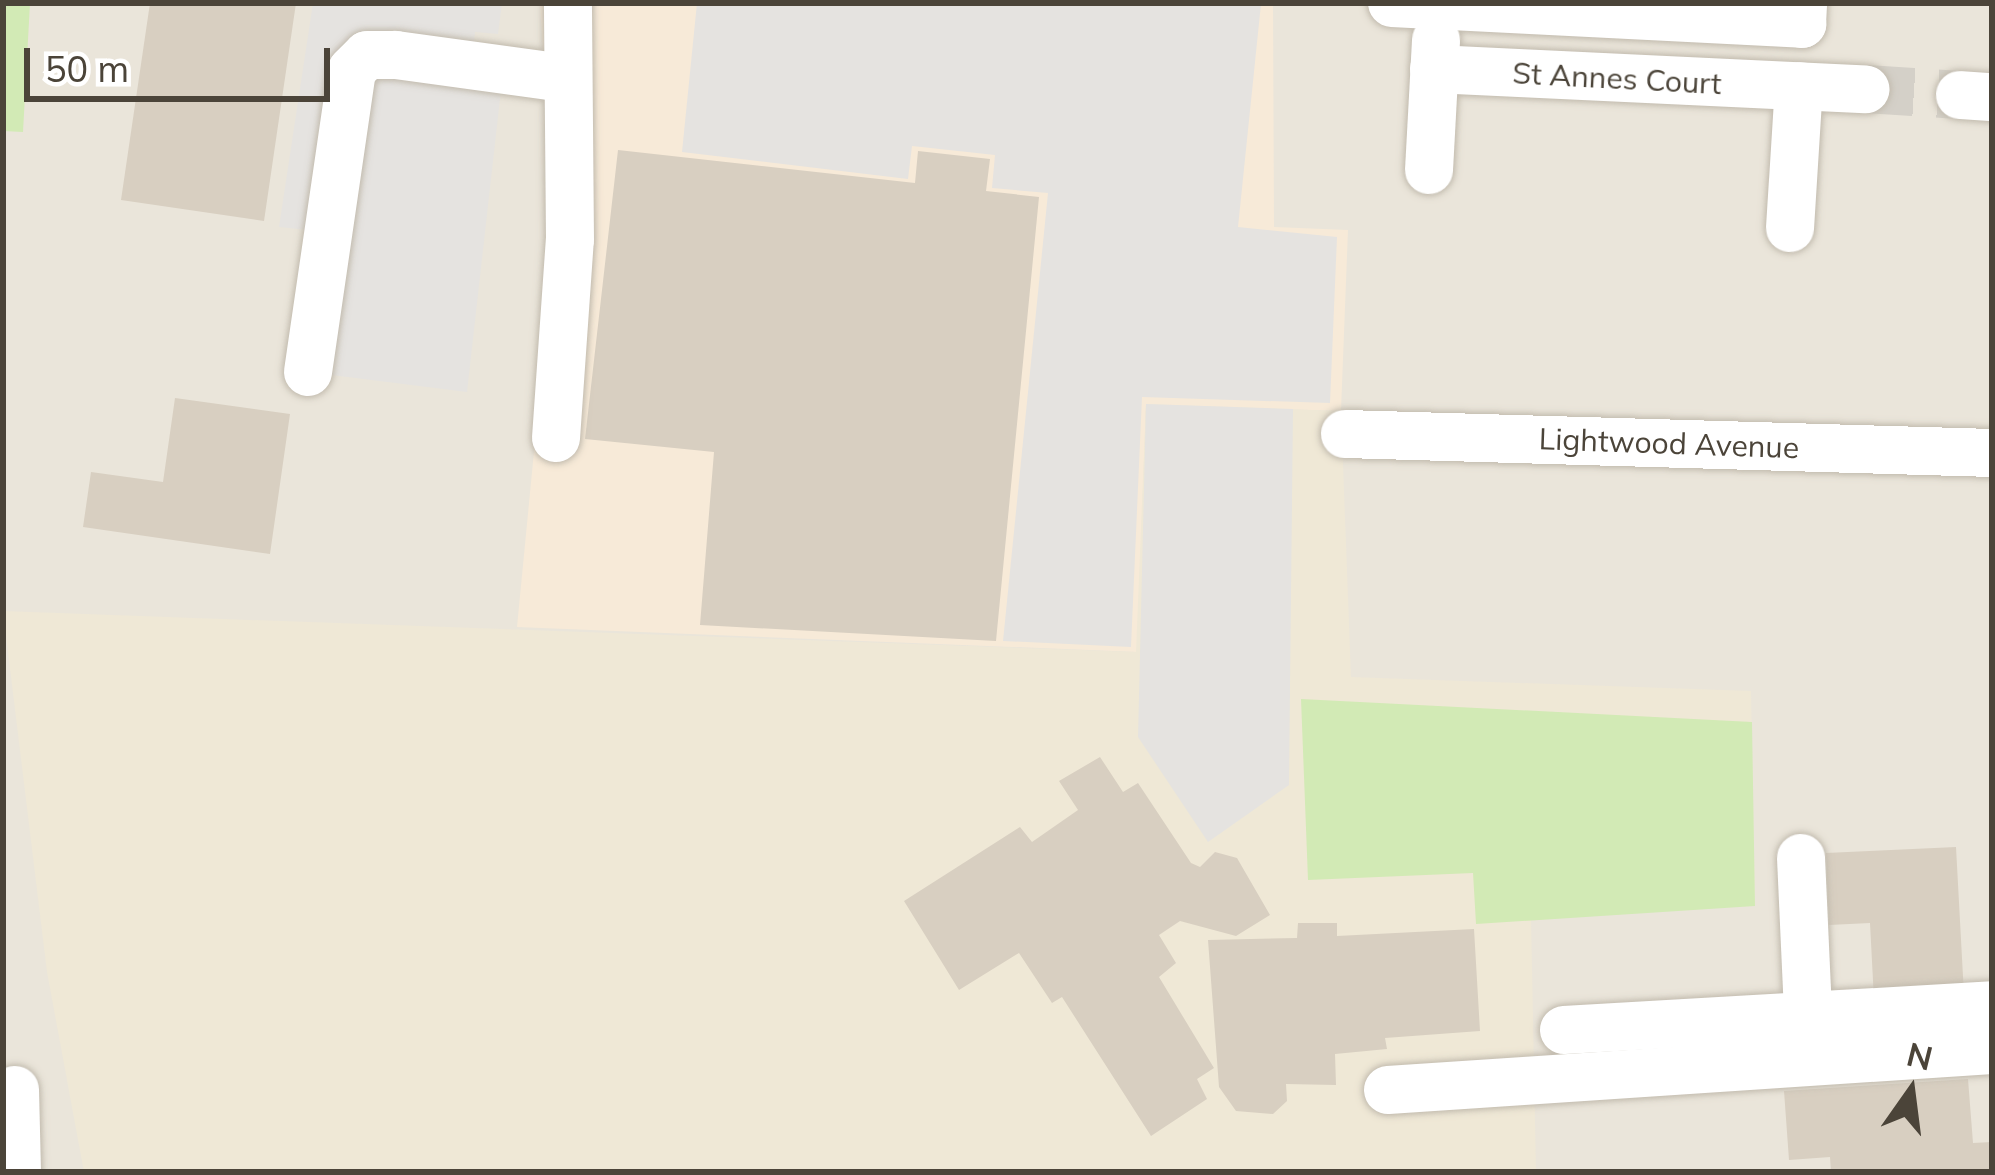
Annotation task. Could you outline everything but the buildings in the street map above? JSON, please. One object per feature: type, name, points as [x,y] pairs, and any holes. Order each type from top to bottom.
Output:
[{"type":"street","points":[[556,437],[570,240],[568,3]]},
{"type":"street","points":[[1392,3],[1802,24],[1803,3]]},
{"type":"street","name":"St Annes Court","points":[[1429,170],[1436,52],[1866,89]]},
{"type":"street","points":[[308,372],[352,70],[368,55],[396,55],[566,78]]},
{"type":"street","points":[[1790,228],[1799,86]]},
{"type":"street","name":"Lightwood Avenue","points":[[1345,434],[1992,453]]},
{"type":"street","points":[[1801,859],[1808,1016]]},
{"type":"street","points":[[1564,1030],[1992,1005]]},
{"type":"street","points":[[1388,1090],[1992,1050]]},
{"type":"street","points":[[7,1094],[17,1172]]},
{"type":"shaded area","points":[[3,3],[1992,3],[1992,1172],[3,1172]]},
{"type":"shaded area","points":[[313,3],[502,3],[498,34],[475,32],[469,84],[501,90],[467,392],[308,372],[327,232],[279,227]]},
{"type":"shaded area","points":[[540,3],[1273,3],[1274,227],[1348,230],[1341,411],[1146,405],[1137,652],[517,627],[555,235]]},
{"type":"shaded area","points":[[697,3],[1261,4],[1238,227],[1337,237],[1330,403],[1142,397],[1131,647],[1003,641],[1048,193],[992,188],[995,155],[912,146],[908,179],[682,152]]},
{"type":"shaded area","points":[[1146,404],[1341,411],[1351,677],[1751,691],[1755,906],[1531,917],[1536,1172],[84,1172],[47,972],[3,611],[1136,652]]},
{"type":"shaded area","points":[[1146,404],[1293,409],[1289,785],[1208,842],[1138,737]]},
{"type":"green space","points":[[3,3],[30,3],[23,132],[3,131]]},
{"type":"green space","points":[[1301,699],[1752,722],[1755,906],[1476,924],[1473,873],[1308,880]]},
{"type":"tunnel","points":[[1866,89],[1960,95]]}]
